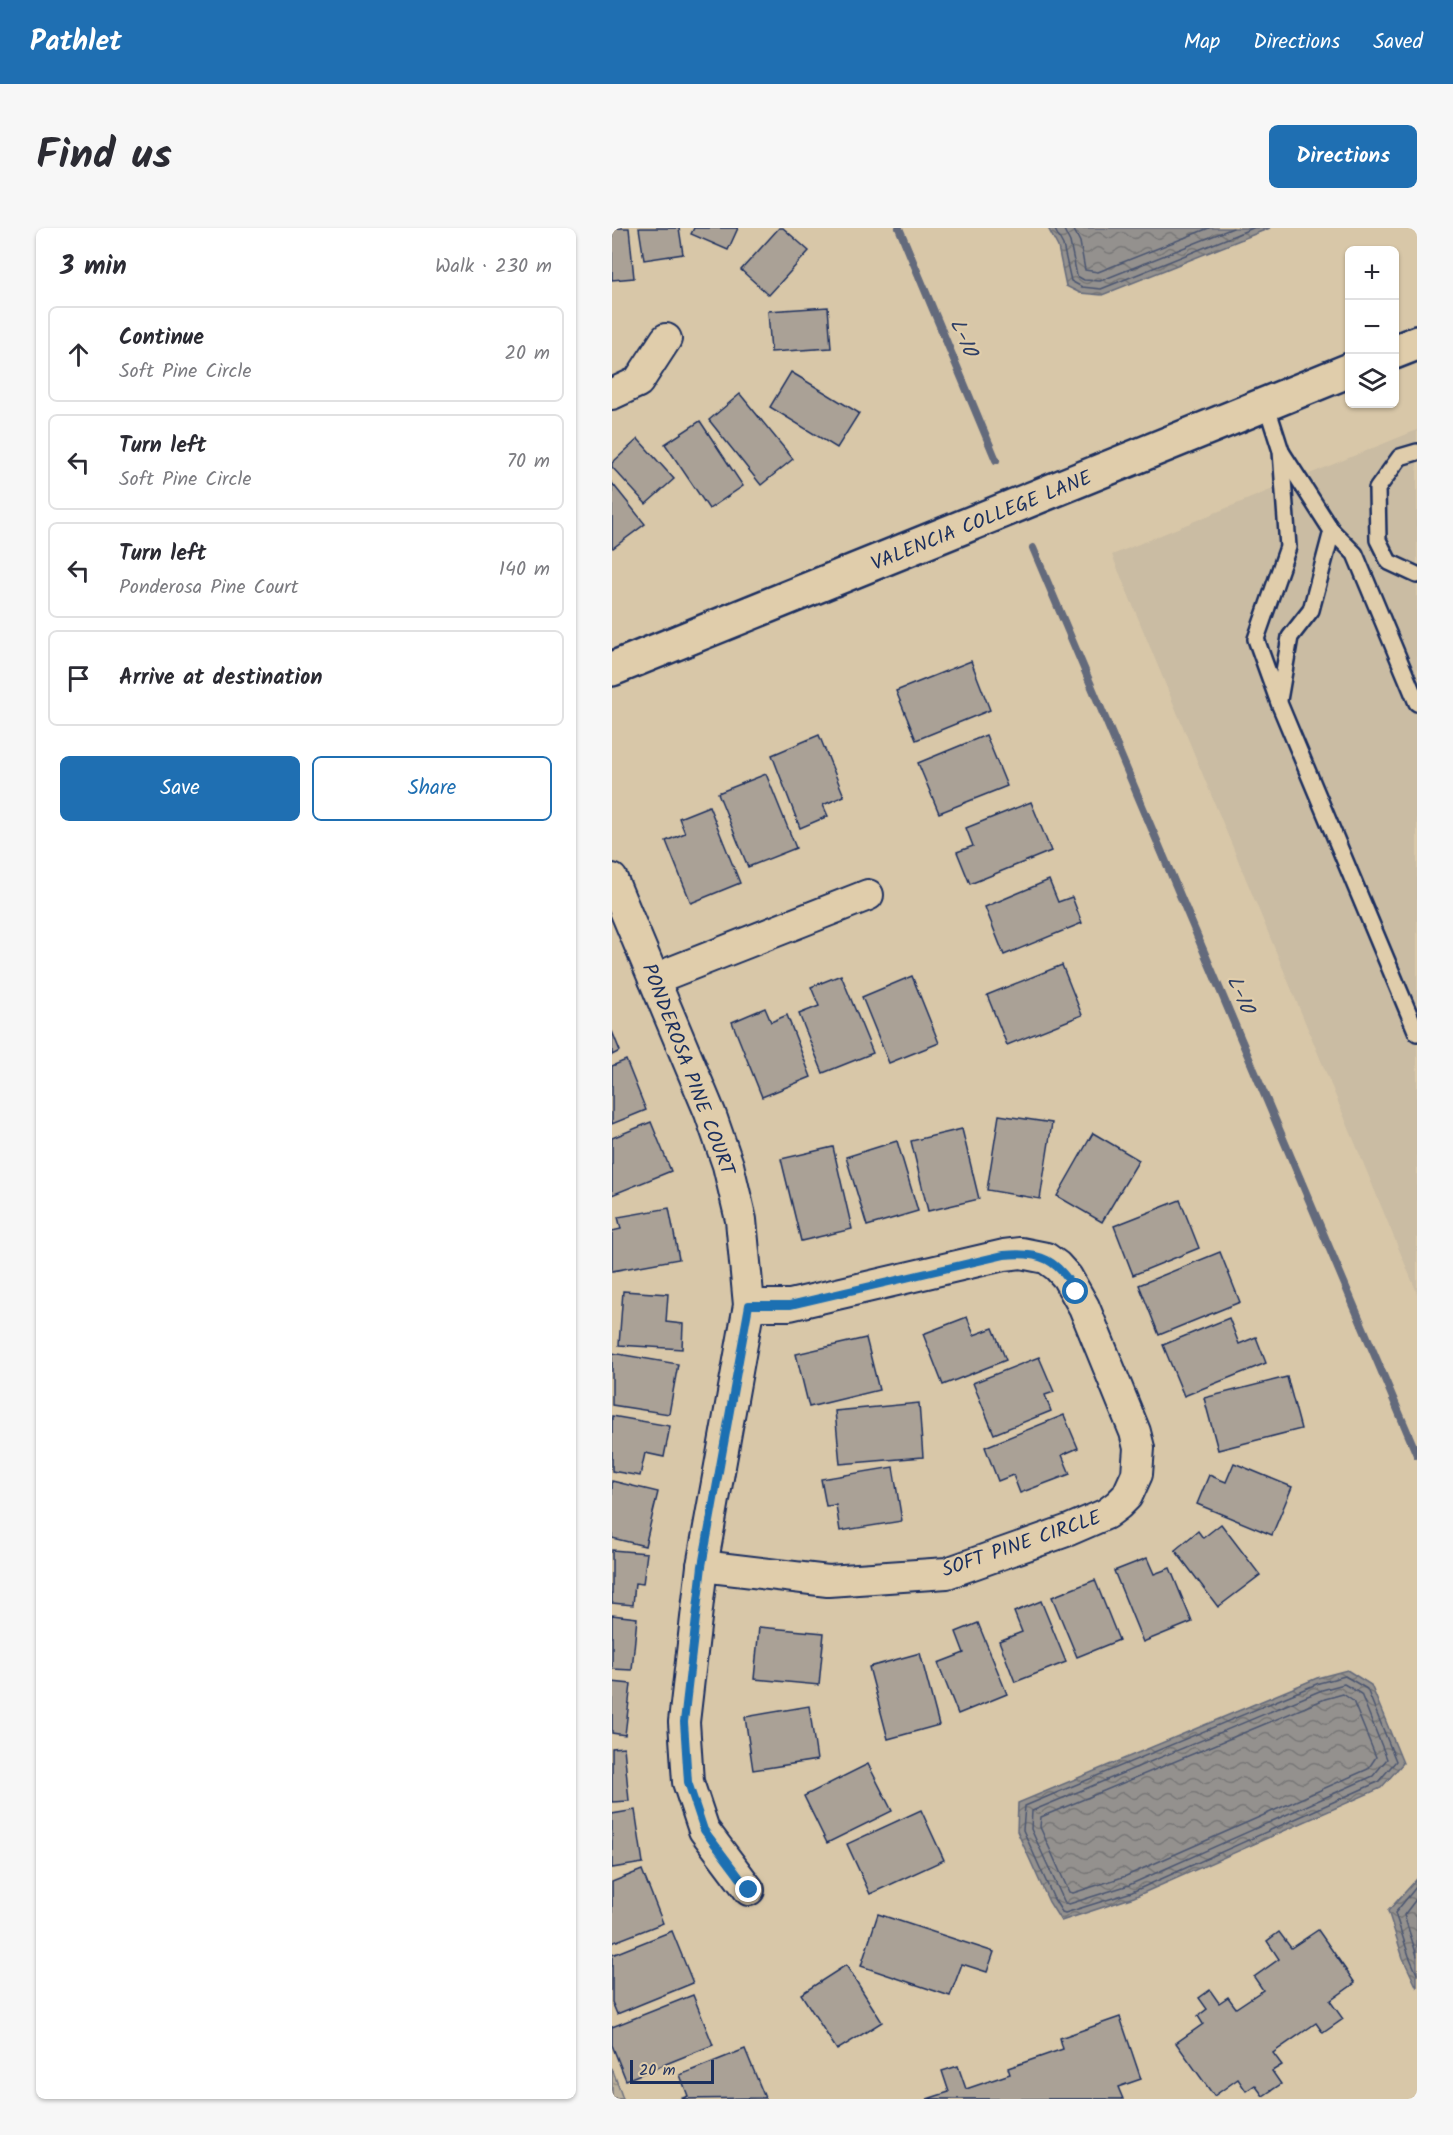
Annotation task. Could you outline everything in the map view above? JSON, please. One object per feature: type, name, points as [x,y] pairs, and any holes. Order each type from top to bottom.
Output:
[{"type":"street","points":[[612,394],[638,382],[666,339]]},
{"type":"street","points":[[1399,350],[1417,343]]},
{"type":"street","name":"VALENCIA COLLEGE LANE","points":[[612,669],[1345,372]]},
{"type":"street","name":"PONDEROSA PINE COURT","points":[[612,879],[710,1113],[728,1165],[741,1221],[749,1305],[702,1566],[684,1722],[688,1782],[704,1830],[749,1890]]},
{"type":"street","points":[[654,980],[868,895]]},
{"type":"street","name":"SOFT PINE CIRCLE","points":[[702,1566],[828,1581],[947,1572],[1069,1530],[1106,1514],[1127,1496],[1137,1474],[1138,1448],[1135,1432],[1084,1307],[1067,1276],[1046,1258],[1021,1253],[1004,1255],[790,1305],[749,1305]]},
{"type":"lane","points":[[1266,404],[1281,451],[1288,547],[1256,639],[1279,703],[1417,1033]]},
{"type":"lane","points":[[1281,451],[1332,531],[1355,554],[1417,703]]},
{"type":"lane","points":[[1417,452],[1400,457],[1377,489],[1378,540],[1389,562],[1417,575]]},
{"type":"lane","points":[[1279,703],[1290,637],[1311,610],[1332,531]]},
{"type":"shaded area","points":[[1417,430],[1417,1293],[1112,555]]},
{"type":"green space","points":[[612,2068],[623,2099],[612,2099]]},
{"type":"water","points":[[1048,228],[1270,228],[1102,295],[1080,293],[1066,286],[1058,247]]},
{"type":"water","points":[[1347,1670],[1371,1685],[1403,1763],[1381,1788],[1134,1897],[1061,1921],[1049,1902],[1017,1831],[1018,1803],[1317,1678]]},
{"type":"water","points":[[1417,1879],[1417,1988],[1403,1958],[1388,1911]]},
{"type":"building","points":[[612,228],[629,228],[634,278],[612,280]]},
{"type":"building","points":[[639,228],[679,228],[683,254],[644,260]]},
{"type":"building","points":[[694,228],[738,228],[728,250],[691,234]]},
{"type":"building","points":[[779,228],[783,228],[809,251],[769,295],[741,270]]},
{"type":"building","points":[[828,307],[831,348],[771,352],[768,311]]},
{"type":"building","points":[[791,372],[859,413],[837,448],[770,407]]},
{"type":"building","points":[[740,394],[793,459],[761,485],[709,420]]},
{"type":"building","points":[[700,421],[743,486],[709,509],[665,444]]},
{"type":"building","points":[[638,439],[674,479],[646,504],[612,467],[612,463]]},
{"type":"building","points":[[612,483],[645,524],[613,548],[612,547]]},
{"type":"building","points":[[971,661],[990,710],[916,740],[896,691]]},
{"type":"building","points":[[819,735],[844,796],[823,805],[828,816],[800,828],[772,755]]},
{"type":"building","points":[[986,735],[1007,786],[939,813],[918,763]]},
{"type":"building","points":[[766,774],[796,848],[748,867],[718,793]]},
{"type":"building","points":[[1031,802],[1051,851],[970,884],[957,852],[973,846],[966,828]]},
{"type":"building","points":[[709,806],[740,883],[691,903],[666,841],[685,833],[679,818]]},
{"type":"building","points":[[1049,880],[1058,902],[1072,897],[1082,923],[1004,955],[985,907]]},
{"type":"building","points":[[1062,965],[1082,1015],[1007,1045],[987,995]]},
{"type":"building","points":[[841,975],[873,1053],[823,1073],[799,1014],[819,1006],[811,987]]},
{"type":"building","points":[[912,976],[939,1043],[889,1063],[862,997]]},
{"type":"building","points":[[765,1008],[771,1022],[787,1015],[811,1077],[762,1097],[732,1022]]},
{"type":"building","points":[[612,1031],[620,1051],[612,1055]]},
{"type":"building","points":[[626,1060],[646,1110],[612,1124],[612,1066]]},
{"type":"building","points":[[999,1115],[1052,1123],[1040,1199],[987,1190]]},
{"type":"building","points":[[651,1122],[671,1171],[612,1195],[612,1138]]},
{"type":"building","points":[[962,1129],[979,1199],[928,1211],[911,1141]]},
{"type":"building","points":[[1093,1133],[1139,1160],[1102,1222],[1057,1196]]},
{"type":"building","points":[[897,1141],[918,1211],[867,1226],[846,1157]]},
{"type":"building","points":[[833,1147],[852,1229],[801,1241],[781,1159]]},
{"type":"building","points":[[1180,1200],[1199,1248],[1133,1275],[1114,1226]]},
{"type":"building","points":[[669,1208],[679,1259],[612,1271],[612,1231],[621,1229],[618,1217]]},
{"type":"building","points":[[1220,1252],[1240,1302],[1159,1335],[1139,1285]]},
{"type":"building","points":[[623,1291],[668,1294],[666,1322],[683,1324],[682,1349],[619,1345]]},
{"type":"building","points":[[967,1317],[974,1335],[993,1328],[1006,1360],[943,1385],[923,1334]]},
{"type":"building","points":[[1229,1318],[1239,1344],[1256,1337],[1266,1363],[1184,1396],[1163,1345]]},
{"type":"building","points":[[866,1338],[879,1390],[809,1407],[796,1354]]},
{"type":"building","points":[[612,1353],[678,1364],[669,1414],[612,1405]]},
{"type":"building","points":[[1039,1357],[1054,1392],[1045,1395],[1051,1411],[994,1434],[973,1383]]},
{"type":"building","points":[[1287,1377],[1301,1429],[1218,1450],[1204,1398]]},
{"type":"building","points":[[919,1403],[923,1457],[840,1464],[835,1411]]},
{"type":"building","points":[[1064,1415],[1078,1448],[1062,1455],[1070,1474],[1020,1493],[1013,1475],[998,1481],[985,1447]]},
{"type":"building","points":[[612,1416],[670,1426],[664,1457],[645,1453],[640,1476],[612,1471]]},
{"type":"building","points":[[1234,1463],[1292,1487],[1272,1535],[1197,1504],[1209,1475],[1226,1482]]},
{"type":"building","points":[[893,1467],[902,1521],[840,1531],[836,1505],[826,1506],[821,1479]]},
{"type":"building","points":[[612,1481],[658,1492],[645,1546],[612,1538]]},
{"type":"building","points":[[1221,1524],[1260,1575],[1218,1607],[1175,1550],[1198,1531],[1203,1538]]},
{"type":"building","points":[[612,1550],[647,1553],[643,1584],[635,1583],[633,1605],[612,1603]]},
{"type":"building","points":[[1147,1558],[1154,1574],[1170,1568],[1192,1622],[1143,1642],[1114,1571]]},
{"type":"building","points":[[1095,1580],[1119,1640],[1077,1657],[1052,1597]]},
{"type":"building","points":[[1041,1601],[1066,1662],[1015,1682],[999,1641],[1022,1632],[1014,1612]]},
{"type":"building","points":[[612,1615],[637,1618],[632,1670],[612,1669]]},
{"type":"building","points":[[978,1623],[1007,1694],[958,1714],[938,1663],[964,1653],[956,1632]]},
{"type":"building","points":[[759,1627],[824,1633],[819,1685],[754,1679]]},
{"type":"building","points":[[920,1653],[939,1725],[888,1739],[869,1667]]},
{"type":"building","points":[[612,1682],[631,1684],[625,1735],[612,1733]]},
{"type":"building","points":[[809,1706],[817,1760],[753,1770],[745,1717]]},
{"type":"building","points":[[624,1747],[629,1801],[612,1802],[612,1748]]},
{"type":"building","points":[[868,1764],[892,1811],[827,1843],[804,1796]]},
{"type":"building","points":[[635,1810],[643,1863],[612,1868],[612,1814]]},
{"type":"building","points":[[921,1810],[944,1860],[870,1894],[847,1844]]},
{"type":"building","points":[[642,1870],[663,1923],[612,1943],[612,1882]]},
{"type":"building","points":[[878,1914],[994,1952],[987,1972],[962,1964],[950,1996],[861,1966]]},
{"type":"building","points":[[1318,1930],[1355,1983],[1330,2001],[1343,2019],[1323,2033],[1316,2023],[1273,2053],[1282,2065],[1272,2071],[1281,2084],[1263,2096],[1255,2085],[1246,2091],[1238,2079],[1214,2096],[1176,2043],[1203,2024],[1198,2016],[1207,2009],[1199,1998],[1210,1990],[1219,2003],[1228,1997],[1236,2008],[1263,1990],[1254,1977],[1279,1959],[1267,1941],[1279,1932],[1291,1948]]},
{"type":"building","points":[[672,1931],[693,1983],[617,2014],[612,2002],[612,1955]]},
{"type":"building","points":[[846,1965],[882,2022],[837,2050],[801,1994]]},
{"type":"building","points":[[693,1995],[713,2045],[626,2080],[612,2045],[612,2027]]},
{"type":"building","points":[[1120,2017],[1141,2079],[1118,2087],[1123,2099],[927,2099],[949,2092],[942,2071],[958,2066],[966,2089],[1010,2074],[1008,2068],[1063,2049],[1060,2038]]},
{"type":"building","points":[[745,2049],[765,2098],[680,2099],[688,2096],[680,2075]]},
{"type":"waterway","name":"L-10","points":[[899,228],[996,460]]},
{"type":"waterway","name":"L-10","points":[[1033,548],[1417,1455]]},
{"type":"route","points":[[749,1890],[704,1830],[688,1782],[684,1722],[702,1566],[749,1305],[790,1305],[1021,1253],[1046,1258],[1067,1276],[1076,1292]]}]
